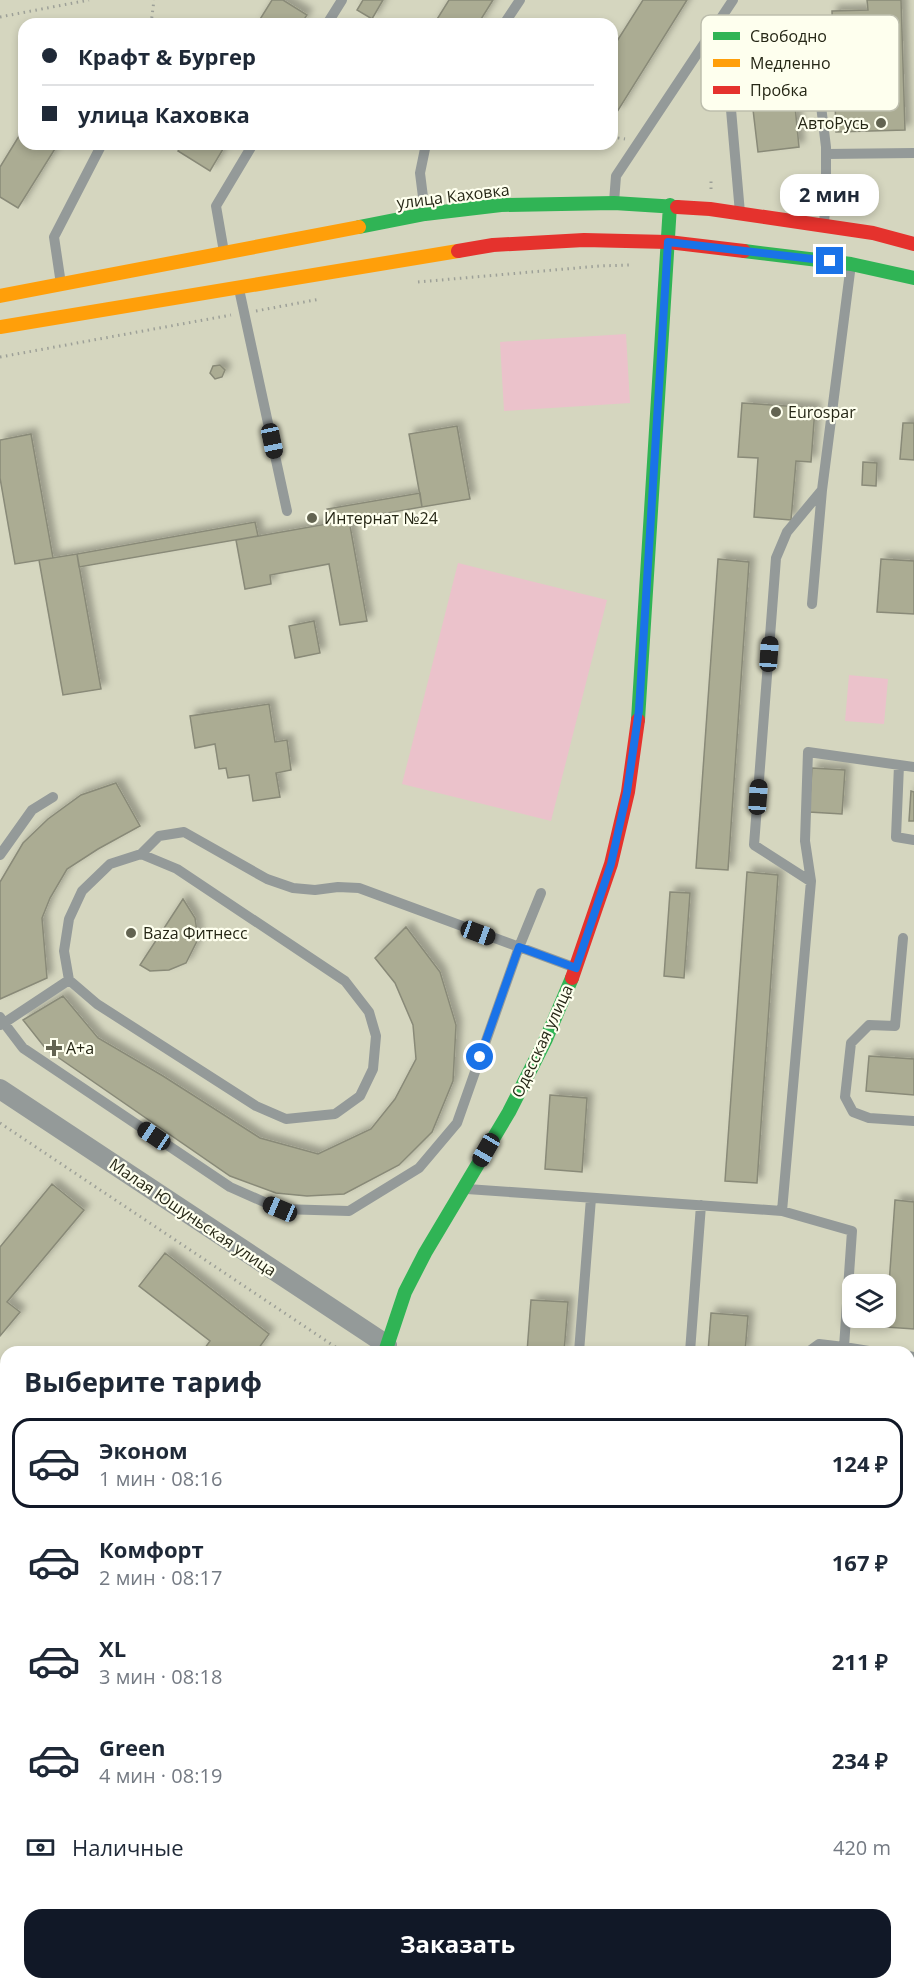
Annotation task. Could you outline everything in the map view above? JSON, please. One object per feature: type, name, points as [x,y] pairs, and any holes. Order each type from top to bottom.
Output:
[{"type":"main road","name":"улица Каховка","points":[[0,296],[425,214],[501,205],[614,203],[669,205],[873,233],[914,244]]},
{"type":"main road","name":"Одесская улица","points":[[387,1346],[405,1292],[425,1252],[509,1112],[546,1039],[576,968],[611,864],[627,792],[639,710],[669,205]]},
{"type":"main road","points":[[0,327],[493,245],[584,240],[668,242],[707,246],[851,264],[914,278]]},
{"type":"street","name":"Малая Юшуньская улица","points":[[0,1089],[383,1346]]},
{"type":"lane","points":[[331,18],[342,0]]},
{"type":"lane","points":[[508,18],[520,0]]},
{"type":"lane","points":[[723,15],[733,0]]},
{"type":"lane","points":[[614,203],[616,176],[701,48]]},
{"type":"lane","points":[[731,111],[740,213]]},
{"type":"lane","points":[[821,111],[826,154],[824,226]]},
{"type":"lane","points":[[61,284],[54,237],[99,150]]},
{"type":"lane","points":[[224,252],[216,206],[250,150]]},
{"type":"lane","points":[[425,150],[420,173],[425,214]]},
{"type":"lane","points":[[826,154],[914,153]]},
{"type":"lane","points":[[812,604],[822,490],[851,264]]},
{"type":"lane","points":[[238,286],[287,511]]},
{"type":"lane","points":[[810,881],[754,845],[776,558],[787,532],[822,490]]},
{"type":"lane","points":[[782,1211],[810,881],[805,841],[808,752],[914,767]]},
{"type":"lane","points":[[899,765],[896,837],[914,840]]},
{"type":"lane","points":[[0,855],[32,810],[53,796]]},
{"type":"lane","points":[[141,854],[177,869],[345,981],[369,1012],[376,1035],[373,1070],[360,1096],[335,1114],[286,1119],[256,1106],[97,1004],[69,980],[63,951],[69,919],[82,891],[110,864],[141,854],[159,836],[184,832],[267,879],[293,888],[315,891],[338,887],[358,888],[576,968]]},
{"type":"lane","points":[[69,980],[1,1022],[23,1048],[230,1187],[280,1209],[349,1211],[419,1168],[457,1123],[519,947],[541,893]]},
{"type":"lane","points":[[903,938],[895,1026],[869,1025],[851,1043],[845,1096],[853,1112],[869,1118],[914,1121]]},
{"type":"lane","points":[[464,1189],[782,1211],[852,1231],[844,1346]]},
{"type":"lane","points":[[579,1346],[591,1198]]},
{"type":"lane","points":[[690,1346],[701,1205]]},
{"type":"lane","points":[[816,1346],[819,1344],[836,1346]]},
{"type":"path","points":[[0,17],[89,0]]},
{"type":"path","points":[[152,18],[154,0]]},
{"type":"path","points":[[410,283],[598,266]]},
{"type":"path","points":[[0,357],[322,298]]},
{"type":"path","points":[[0,1123],[335,1346]]},
{"type":"shaded area","points":[[626,334],[630,403],[504,411],[500,342]]},
{"type":"shaded area","points":[[458,563],[607,600],[551,821],[402,784]]},
{"type":"shaded area","points":[[849,675],[888,679],[884,724],[845,721]]},
{"type":"building","points":[[272,0],[283,0],[307,15],[305,18],[261,18]]},
{"type":"building","points":[[363,0],[383,0],[373,18],[357,10]]},
{"type":"building","points":[[449,0],[493,0],[482,18],[438,18]]},
{"type":"building","points":[[643,0],[687,0],[618,110],[618,40]]},
{"type":"building","points":[[867,0],[901,0],[905,130],[836,132],[835,111],[899,111],[899,15],[832,15],[832,11],[868,10]]},
{"type":"building","points":[[753,111],[795,111],[799,147],[758,152]]},
{"type":"building","points":[[18,138],[18,150],[54,150],[18,208],[0,197],[0,167]]},
{"type":"building","points":[[179,150],[222,150],[210,171]]},
{"type":"building","points":[[220,365],[225,370],[222,377],[215,379],[210,373],[213,366]]},
{"type":"building","points":[[742,403],[815,408],[811,462],[796,461],[791,520],[754,517],[758,458],[738,457]]},
{"type":"building","points":[[903,423],[914,423],[914,460],[900,459]]},
{"type":"building","points":[[457,426],[470,499],[422,507],[409,434]]},
{"type":"building","points":[[31,434],[53,558],[15,564],[0,478],[0,440]]},
{"type":"building","points":[[863,462],[877,463],[876,486],[862,485]]},
{"type":"building","points":[[420,493],[422,507],[330,523],[327,509]]},
{"type":"building","points":[[349,520],[367,621],[340,625],[329,564],[270,575],[271,584],[245,589],[236,540]]},
{"type":"building","points":[[255,522],[258,536],[79,567],[77,554]]},
{"type":"building","points":[[77,554],[101,689],[63,695],[39,560]]},
{"type":"building","points":[[718,559],[749,562],[728,870],[696,868]]},
{"type":"building","points":[[881,559],[914,561],[914,614],[877,612]]},
{"type":"building","points":[[314,621],[320,653],[295,658],[289,626]]},
{"type":"building","points":[[269,704],[275,742],[287,740],[291,770],[276,773],[280,797],[253,801],[249,775],[228,778],[226,768],[219,769],[215,744],[195,748],[190,716]]},
{"type":"building","points":[[812,768],[845,770],[842,814],[809,812]]},
{"type":"building","points":[[116,783],[140,826],[67,869],[50,898],[42,918],[47,978],[0,999],[0,882],[23,843],[48,819],[81,795]]},
{"type":"building","points":[[911,791],[914,792],[914,821],[909,821]]},
{"type":"building","points":[[747,872],[778,875],[757,1183],[725,1181]]},
{"type":"building","points":[[670,892],[690,893],[684,978],[664,976]]},
{"type":"building","points":[[183,899],[195,918],[198,939],[186,963],[169,970],[150,971],[140,965]]},
{"type":"building","points":[[406,927],[440,972],[456,1025],[453,1081],[432,1132],[399,1165],[344,1194],[307,1196],[276,1193],[230,1176],[46,1049],[23,1020],[63,996],[98,1038],[163,1076],[260,1138],[318,1154],[371,1129],[395,1099],[416,1059],[413,1025],[395,983],[375,958]]},
{"type":"building","points":[[869,1056],[914,1059],[914,1095],[866,1091]]},
{"type":"building","points":[[550,1095],[587,1098],[582,1172],[545,1169]]},
{"type":"building","points":[[52,1184],[84,1210],[7,1302],[20,1312],[0,1336],[0,1247]]},
{"type":"building","points":[[895,1200],[914,1202],[914,1329],[896,1328],[896,1274],[890,1274]]},
{"type":"building","points":[[165,1253],[269,1334],[260,1346],[206,1346],[210,1341],[139,1286]]},
{"type":"building","points":[[531,1300],[568,1302],[564,1346],[527,1346]]},
{"type":"building","points":[[711,1313],[748,1316],[746,1346],[708,1346]]},
{"type":"traffic: fast","points":[[359,227],[425,214],[501,205],[614,203],[677,207]]},
{"type":"traffic: fast","points":[[638,720],[670,205]]},
{"type":"traffic: fast","points":[[744,251],[851,264],[914,278]]},
{"type":"traffic: fast","points":[[387,1346],[405,1292],[425,1253],[509,1112],[546,1039],[572,978]]},
{"type":"traffic: slow","points":[[0,296],[359,227]]},
{"type":"traffic: slow","points":[[0,327],[458,251]]},
{"type":"traffic: jam","points":[[677,207],[710,209],[873,233],[914,244]]},
{"type":"traffic: jam","points":[[458,251],[493,245],[584,240],[668,242],[744,251]]},
{"type":"traffic: jam","points":[[572,978],[611,864],[628,792],[638,720]]},
{"type":"place","name":"АвтоРусь","points":[[881,123]]},
{"type":"place","name":"Eurospar","points":[[776,412]]},
{"type":"place","name":"Интернат №24","points":[[312,518]]},
{"type":"place","name":"Baza Фитнесс","points":[[131,933]]},
{"type":"place","name":"А+а","points":[[54,1048]]},
{"type":"route","points":[[480,1057],[519,947],[576,968],[611,864],[627,792],[639,710],[668,242],[830,261]]}]
